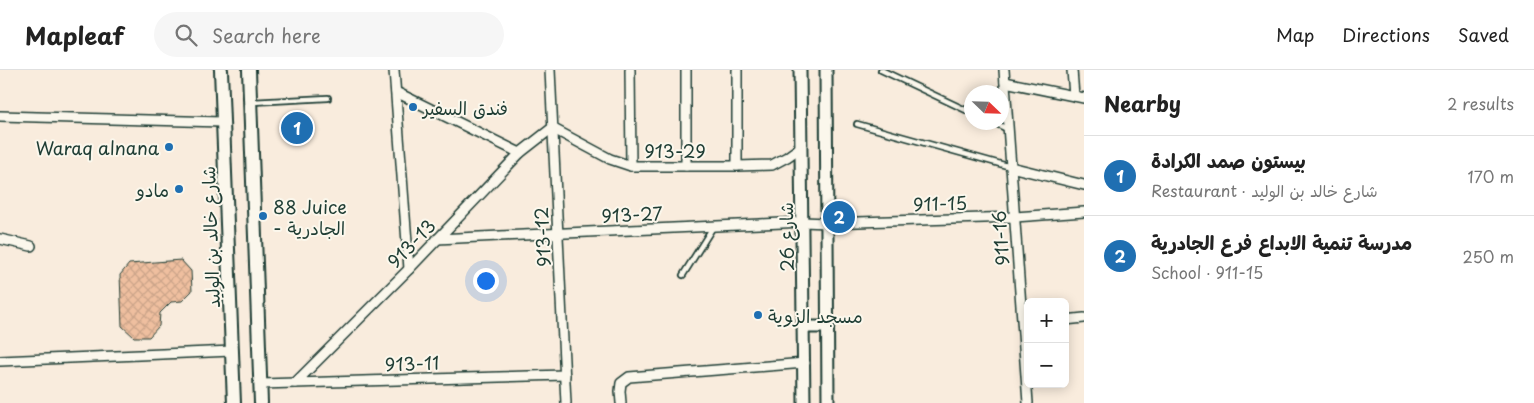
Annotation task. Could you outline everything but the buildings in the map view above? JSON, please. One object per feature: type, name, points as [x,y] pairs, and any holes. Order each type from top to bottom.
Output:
[{"type":"main road","name":"شارع خالد بن الوليد","points":[[221,70],[234,403]]},
{"type":"main road","points":[[249,70],[261,403]]},
{"type":"street","points":[[394,70],[409,269]]},
{"type":"street","name":"913-12","points":[[550,70],[566,403]]},
{"type":"street","points":[[630,70],[631,166]]},
{"type":"street","points":[[686,70],[686,166]]},
{"type":"street","points":[[737,70],[737,166]]},
{"type":"street","name":"شارع 26","points":[[800,70],[804,403]]},
{"type":"street","points":[[826,70],[828,403]]},
{"type":"street","name":"911-16","points":[[1004,70],[1005,85]]},
{"type":"street","points":[[1072,70],[1074,96]]},
{"type":"street","points":[[1005,82],[1084,98]]},
{"type":"street","points":[[396,92],[520,153]]},
{"type":"street","points":[[0,116],[222,122]]},
{"type":"street","name":"913-13","points":[[295,383],[409,269],[520,153],[552,128]]},
{"type":"street","name":"913-29","points":[[552,128],[610,159],[631,166],[772,165],[787,158],[802,147]]},
{"type":"street","name":"911-16","points":[[1009,130],[1024,312]]},
{"type":"street","points":[[1012,167],[1084,185]]},
{"type":"street","name":"911-15","points":[[827,223],[1015,217],[1084,212]]},
{"type":"street","name":"913-27","points":[[437,238],[803,222],[827,223]]},
{"type":"street","points":[[0,239],[31,246]]},
{"type":"street","points":[[1069,320],[1084,318]]},
{"type":"street","points":[[804,327],[828,327]]},
{"type":"street","name":"911-16","points":[[1026,343],[1028,403]]},
{"type":"street","points":[[0,361],[232,351]]},
{"type":"street","points":[[621,403],[621,383],[629,377],[804,363]]},
{"type":"street","name":"913-11","points":[[260,384],[565,375]]},
{"type":"lane","points":[[881,70],[964,109]]},
{"type":"lane","points":[[251,102],[328,98]]},
{"type":"lane","points":[[857,124],[1012,167]]},
{"type":"lane","points":[[683,275],[713,226]]},
{"type":"place","name":"فندق السفير","points":[[413,107]]},
{"type":"place","name":"بيستون صمد الكرادة","points":[[297,128]]},
{"type":"place","name":"Waraq alnana","points":[[169,147]]},
{"type":"place","name":"مادو","points":[[179,189]]},
{"type":"place","name":"88 Juice - الجادرية","points":[[263,216]]},
{"type":"place","name":"مدرسة تنمية الابداع فرع الجادرية","points":[[839,217]]},
{"type":"place","name":"مسجد الزوية","points":[[758,315]]}]
